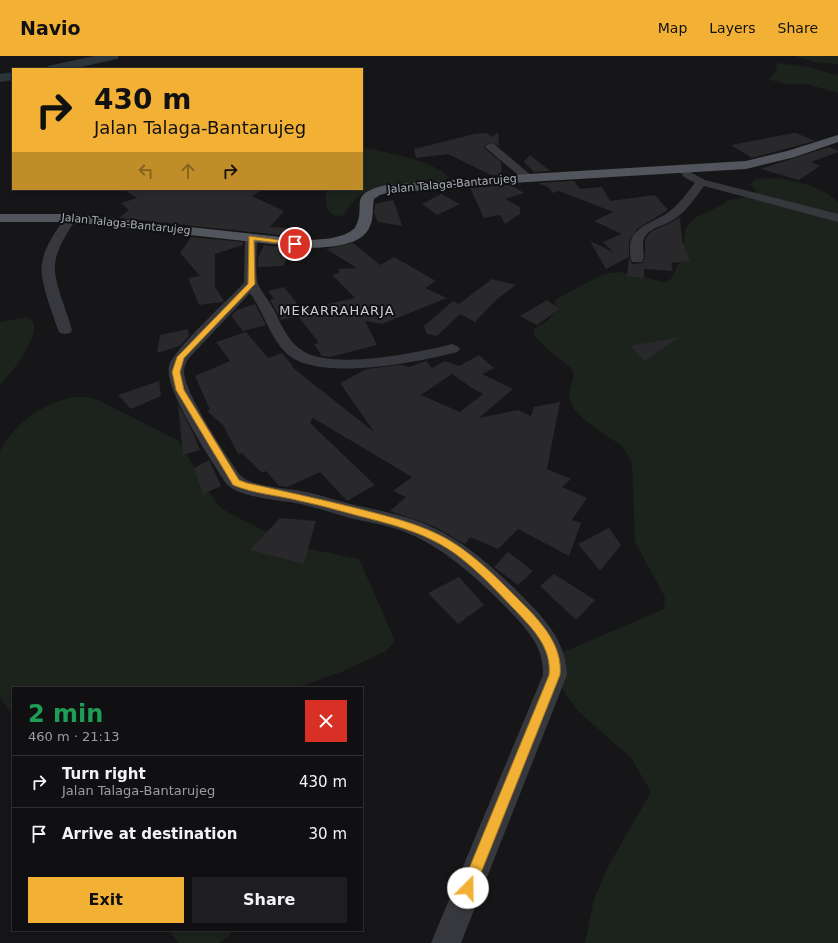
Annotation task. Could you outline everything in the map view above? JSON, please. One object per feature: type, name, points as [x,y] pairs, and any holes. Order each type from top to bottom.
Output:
[{"type":"main road","name":"Jalan Talaga-Bantarujeg","points":[[0,218],[71,218],[309,244],[350,238],[361,231],[364,227],[368,197],[380,190],[408,186],[746,165],[791,154],[838,138]]},
{"type":"street","points":[[490,146],[528,178]]},
{"type":"street","points":[[683,169],[688,175],[701,182],[838,218]]},
{"type":"street","points":[[637,259],[636,240],[647,228],[672,215],[688,199],[701,182]]},
{"type":"street","points":[[65,330],[51,287],[48,265],[57,239],[71,218]]},
{"type":"street","points":[[251,238],[252,284],[263,301],[276,330],[298,355],[311,360],[337,364],[393,360],[432,355],[452,349]]},
{"type":"street","points":[[252,284],[181,357],[176,372],[180,390],[236,483],[300,497],[411,526],[430,535],[459,552],[491,578],[535,623],[554,654],[556,665],[555,675],[446,943]]},
{"type":"shaded area","points":[[795,56],[838,56],[838,64],[814,62]]},
{"type":"shaded area","points":[[777,63],[807,67],[838,75],[838,93],[806,84],[787,84],[771,80],[769,79],[776,71]]},
{"type":"shaded area","points":[[363,147],[409,158],[433,166],[449,178],[424,184],[378,188],[365,192],[350,205],[344,215],[338,216],[333,215],[328,209],[326,204],[327,190],[363,190]]},
{"type":"shaded area","points":[[777,178],[817,188],[838,202],[838,943],[585,943],[594,899],[609,865],[651,792],[631,758],[577,710],[556,681],[561,653],[664,609],[665,597],[635,542],[632,462],[622,446],[587,422],[574,409],[569,395],[574,374],[571,368],[544,346],[534,335],[534,329],[550,318],[554,311],[555,300],[603,274],[620,272],[664,282],[671,279],[683,254],[685,229],[696,217],[722,205],[728,200],[754,196],[756,190],[750,184],[756,179]]},
{"type":"shaded area","points":[[26,317],[31,320],[34,326],[33,334],[24,354],[0,386],[0,322]]},
{"type":"shaded area","points":[[74,397],[96,399],[179,441],[208,491],[219,506],[229,513],[281,539],[304,548],[359,559],[395,641],[386,651],[341,672],[298,687],[12,687],[12,715],[0,698],[0,451],[13,432],[22,423],[41,409]]},
{"type":"shaded area","points":[[169,931],[232,931],[229,936],[219,943],[179,943]]},
{"type":"building","points":[[498,132],[499,146],[490,142],[484,146],[485,149],[501,162],[502,175],[491,175],[448,154],[416,158],[414,149],[474,134],[486,133],[492,137]]},
{"type":"building","points":[[794,133],[815,141],[752,158],[731,145]]},
{"type":"building","points":[[829,147],[838,152],[811,162],[820,166],[799,180],[760,169]]},
{"type":"building","points":[[530,155],[550,171],[534,172],[524,162]]},
{"type":"building","points":[[574,181],[580,189],[602,187],[610,201],[655,195],[668,210],[637,229],[629,241],[629,257],[606,269],[590,241],[613,252],[603,242],[622,234],[594,221],[613,212],[559,191],[553,193],[548,187],[538,183]]},
{"type":"building","points":[[511,185],[524,193],[505,199],[520,207],[520,214],[505,224],[500,215],[484,218],[470,188]]},
{"type":"building","points":[[125,190],[261,190],[252,196],[284,211],[270,227],[289,228],[289,236],[119,218],[129,210],[121,203],[137,198]]},
{"type":"building","points":[[441,194],[460,204],[437,215],[422,204]]},
{"type":"building","points":[[393,200],[402,226],[378,222],[374,213],[375,204]]},
{"type":"building","points":[[680,217],[682,240],[690,261],[671,263],[673,271],[644,269],[644,278],[627,276],[629,258],[632,264],[643,263],[647,236],[652,231]]},
{"type":"building","points":[[191,237],[243,242],[243,245],[215,254],[215,287],[224,301],[223,302],[199,305],[188,278],[200,276],[180,253]]},
{"type":"building","points":[[353,243],[380,265],[394,257],[436,281],[425,288],[447,298],[382,324],[365,321],[377,345],[330,357],[322,356],[314,344],[319,343],[298,316],[281,320],[270,300],[274,299],[268,291],[284,287],[302,310],[355,298],[332,275],[339,273],[339,269],[357,268],[326,249]]},
{"type":"building","points":[[264,245],[292,248],[292,250],[283,266],[258,267],[258,258]]},
{"type":"building","points":[[492,279],[516,285],[497,299],[475,322],[460,314],[437,336],[427,334],[424,326],[453,301],[459,304]]},
{"type":"building","points":[[547,300],[559,309],[537,325],[520,316]]},
{"type":"building","points":[[255,304],[266,325],[243,331],[231,316],[237,310]]},
{"type":"building","points":[[188,329],[189,336],[180,346],[157,353],[160,335]]},
{"type":"building","points":[[246,332],[268,358],[282,353],[293,366],[292,367],[374,432],[340,383],[367,369],[400,365],[409,367],[426,361],[432,368],[445,361],[459,366],[479,355],[494,368],[482,374],[513,389],[479,418],[518,410],[531,416],[534,407],[560,402],[547,469],[571,479],[562,487],[587,498],[572,520],[581,523],[569,556],[518,529],[498,549],[470,537],[465,544],[433,526],[390,511],[406,497],[393,491],[412,477],[313,418],[310,423],[375,485],[347,501],[320,472],[287,487],[279,486],[266,471],[262,473],[242,453],[238,454],[223,425],[207,411],[210,410],[195,376],[230,361],[216,342]],"holes":[[[452,374],[483,394],[460,412],[421,395]]]},
{"type":"building","points":[[679,337],[645,361],[630,346]]},
{"type":"building","points":[[159,381],[161,396],[131,409],[118,395]]},
{"type":"building","points":[[178,404],[200,450],[183,455]]},
{"type":"building","points":[[209,460],[221,486],[203,494],[194,468]]},
{"type":"building","points":[[280,518],[316,521],[304,564],[250,550]]},
{"type":"building","points":[[609,528],[621,545],[600,571],[578,544]]},
{"type":"building","points":[[508,552],[533,571],[518,585],[494,567]]},
{"type":"building","points":[[554,574],[595,600],[576,620],[540,586]]},
{"type":"building","points":[[459,577],[484,605],[458,624],[428,593]]},
{"type":"waterway","points":[[58,68],[112,56]]},
{"type":"waterway","points":[[0,78],[12,76]]},
{"type":"district","name":"MEKARRAHARJA","points":[[337,310]]},
{"type":"route","points":[[295,244],[251,238],[252,284],[223,316],[181,357],[178,362],[176,372],[180,390],[236,483],[300,497],[411,526],[430,535],[459,552],[491,578],[535,623],[544,636],[554,654],[556,665],[555,675],[468,888]]}]
